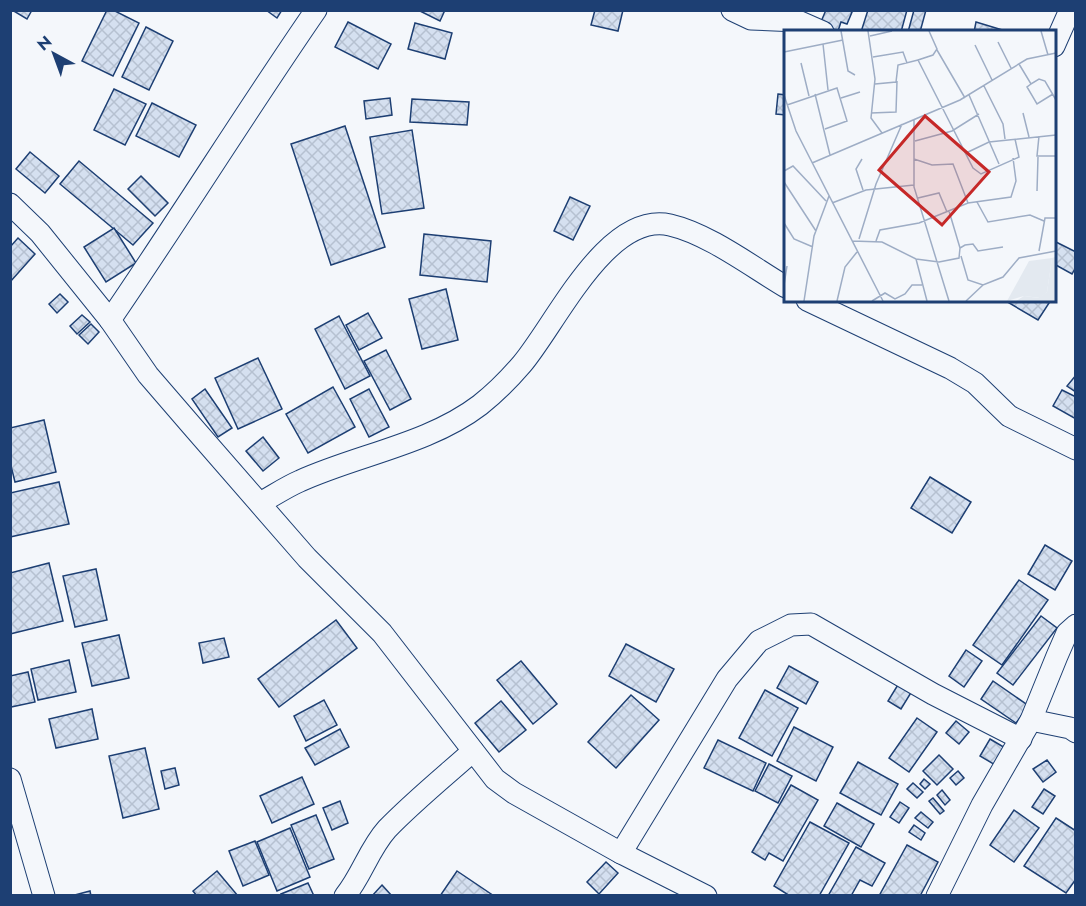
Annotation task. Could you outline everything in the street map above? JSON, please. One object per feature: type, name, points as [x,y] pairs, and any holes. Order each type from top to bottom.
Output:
[{"type":"street","points":[[110,320],[316,10]]},
{"type":"street","points":[[732,10],[751,19],[798,21],[818,30]]},
{"type":"street","points":[[1056,42],[1070,10]]},
{"type":"street","points":[[10,204],[40,233],[110,320],[148,375],[307,558],[382,633],[495,779],[514,793],[621,853],[705,896]]},
{"type":"street","points":[[260,503],[300,481],[448,424],[480,405],[522,364],[592,264],[626,234],[645,226],[668,225],[696,233],[784,286]]},
{"type":"street","points":[[811,302],[951,368],[975,383],[1009,416],[1076,449]]},
{"type":"street","points":[[621,853],[727,679],[759,641],[791,625],[811,624],[933,694],[1021,740]]},
{"type":"street","points":[[937,896],[982,805],[1031,720],[1067,633],[1076,625]]},
{"type":"street","points":[[1031,720],[1070,728],[1076,732]]},
{"type":"street","points":[[345,896],[364,868],[374,846],[387,829],[473,751]]},
{"type":"street","points":[[10,779],[44,896]]},
{"type":"building","points":[[12,10],[32,10],[27,19]]},
{"type":"building","points":[[107,10],[113,10],[139,23],[113,76],[82,61]]},
{"type":"building","points":[[266,10],[282,10],[277,18]]},
{"type":"building","points":[[418,10],[445,10],[440,21]]},
{"type":"building","points":[[595,10],[623,10],[618,31],[591,25]]},
{"type":"building","points":[[826,10],[852,12],[847,24],[841,22],[838,30],[820,24]]},
{"type":"building","points":[[868,10],[907,10],[902,30],[862,30]]},
{"type":"building","points":[[914,10],[926,10],[921,30],[909,30]]},
{"type":"building","points":[[348,22],[391,44],[378,69],[335,47]]},
{"type":"building","points":[[976,22],[1002,30],[974,30]]},
{"type":"building","points":[[415,23],[452,33],[445,59],[408,49]]},
{"type":"building","points":[[146,27],[173,41],[149,90],[122,77]]},
{"type":"building","points":[[114,89],[146,104],[125,145],[94,130]]},
{"type":"building","points":[[778,94],[784,95],[784,115],[776,114]]},
{"type":"building","points":[[390,98],[392,115],[366,119],[364,101]]},
{"type":"building","points":[[412,99],[469,102],[467,125],[410,122]]},
{"type":"building","points":[[152,103],[196,125],[179,157],[136,136]]},
{"type":"building","points":[[345,126],[385,247],[331,265],[291,144]]},
{"type":"building","points":[[412,130],[424,208],[382,214],[370,137]]},
{"type":"building","points":[[30,152],[59,176],[45,193],[16,169]]},
{"type":"building","points":[[79,161],[153,223],[133,245],[60,184]]},
{"type":"building","points":[[141,176],[168,203],[155,216],[128,189]]},
{"type":"building","points":[[570,197],[590,206],[573,240],[554,231]]},
{"type":"building","points":[[114,228],[136,263],[106,282],[84,247]]},
{"type":"building","points":[[424,234],[491,241],[487,282],[420,275]]},
{"type":"building","points":[[18,238],[35,254],[10,282],[10,247]]},
{"type":"building","points":[[1056,242],[1076,252],[1076,267],[1072,274],[1056,265]]},
{"type":"building","points":[[446,289],[458,340],[422,349],[409,299]]},
{"type":"building","points":[[60,294],[68,302],[57,313],[49,304]]},
{"type":"building","points":[[1007,302],[1050,302],[1038,320]]},
{"type":"building","points":[[368,313],[382,338],[359,350],[346,325]]},
{"type":"building","points":[[82,315],[90,322],[77,334],[70,326]]},
{"type":"building","points":[[339,316],[370,376],[345,389],[315,329]]},
{"type":"building","points":[[91,324],[99,332],[88,344],[79,335]]},
{"type":"building","points":[[386,350],[411,399],[390,410],[364,361]]},
{"type":"building","points":[[258,358],[282,409],[238,429],[215,378]]},
{"type":"building","points":[[1076,375],[1076,392],[1067,386]]},
{"type":"building","points":[[333,387],[355,427],[308,453],[286,414]]},
{"type":"building","points":[[205,389],[232,428],[218,437],[192,399]]},
{"type":"building","points":[[369,389],[389,427],[369,437],[350,399]]},
{"type":"building","points":[[1062,390],[1076,397],[1076,419],[1053,406]]},
{"type":"building","points":[[44,420],[56,472],[15,482],[10,462],[10,428]]},
{"type":"building","points":[[263,437],[279,458],[263,471],[246,451]]},
{"type":"building","points":[[930,477],[971,502],[952,533],[911,508]]},
{"type":"building","points":[[59,482],[69,524],[10,537],[10,493]]},
{"type":"building","points":[[1045,545],[1072,561],[1055,590],[1028,574]]},
{"type":"building","points":[[49,563],[63,621],[10,634],[10,573]]},
{"type":"building","points":[[96,569],[107,620],[75,627],[63,576]]},
{"type":"building","points":[[1019,580],[1048,600],[1002,665],[973,645]]},
{"type":"building","points":[[1041,616],[1057,628],[1013,685],[997,673]]},
{"type":"building","points":[[336,620],[357,648],[279,707],[258,679]]},
{"type":"building","points":[[119,635],[129,678],[92,686],[82,643]]},
{"type":"building","points":[[224,638],[229,657],[203,663],[199,643]]},
{"type":"building","points":[[626,644],[674,669],[656,702],[609,676]]},
{"type":"building","points":[[966,650],[982,661],[964,687],[949,676]]},
{"type":"building","points":[[69,660],[76,692],[38,700],[31,669]]},
{"type":"building","points":[[521,661],[557,704],[533,724],[497,680]]},
{"type":"building","points":[[789,666],[818,682],[806,704],[777,688]]},
{"type":"building","points":[[28,672],[35,702],[11,707],[10,676]]},
{"type":"building","points":[[993,681],[1029,706],[1016,723],[981,699]]},
{"type":"building","points":[[899,683],[912,691],[901,709],[888,701]]},
{"type":"building","points":[[765,690],[798,708],[772,756],[739,738]]},
{"type":"building","points":[[631,695],[659,720],[616,768],[588,742]]},
{"type":"building","points":[[324,700],[337,725],[306,741],[294,716]]},
{"type":"building","points":[[501,701],[526,730],[499,752],[475,723]]},
{"type":"building","points":[[92,709],[98,739],[56,748],[49,719]]},
{"type":"building","points":[[917,718],[937,732],[909,772],[889,758]]},
{"type":"building","points":[[956,721],[969,732],[959,744],[946,733]]},
{"type":"building","points":[[794,727],[833,747],[816,781],[777,761]]},
{"type":"building","points":[[340,729],[349,747],[315,765],[305,748]]},
{"type":"building","points":[[990,739],[1007,749],[997,766],[980,756]]},
{"type":"building","points":[[718,740],[766,763],[753,791],[704,768]]},
{"type":"building","points":[[145,748],[159,809],[123,818],[109,756]]},
{"type":"building","points":[[939,755],[953,769],[937,785],[923,771]]},
{"type":"building","points":[[1047,760],[1056,772],[1043,782],[1033,769]]},
{"type":"building","points":[[858,762],[898,784],[881,815],[840,793]]},
{"type":"building","points":[[769,764],[792,776],[778,803],[755,791]]},
{"type":"building","points":[[175,768],[179,785],[165,789],[161,771]]},
{"type":"building","points":[[958,771],[964,778],[956,785],[950,778]]},
{"type":"building","points":[[302,777],[314,804],[272,823],[260,796]]},
{"type":"building","points":[[924,779],[930,784],[925,789],[920,784]]},
{"type":"building","points":[[913,783],[923,792],[917,798],[907,789]]},
{"type":"building","points":[[791,785],[818,800],[783,861],[769,853],[765,860],[752,852]]},
{"type":"building","points":[[1044,789],[1055,796],[1043,814],[1032,807]]},
{"type":"building","points":[[942,790],[950,800],[945,805],[937,795]]},
{"type":"building","points":[[933,798],[944,811],[940,814],[929,801]]},
{"type":"building","points":[[340,801],[348,823],[332,830],[323,808]]},
{"type":"building","points":[[900,802],[909,808],[899,823],[890,817]]},
{"type":"building","points":[[837,803],[874,824],[861,847],[824,826]]},
{"type":"building","points":[[1014,810],[1039,828],[1014,862],[990,845]]},
{"type":"building","points":[[921,812],[933,822],[928,828],[915,818]]},
{"type":"building","points":[[316,815],[334,859],[309,869],[291,825]]},
{"type":"building","points":[[1056,818],[1076,831],[1076,879],[1066,893],[1024,866]]},
{"type":"building","points":[[810,822],[849,843],[819,896],[790,896],[774,886]]},
{"type":"building","points":[[914,825],[925,833],[921,840],[909,832]]},
{"type":"building","points":[[290,828],[310,877],[277,891],[257,842]]},
{"type":"building","points":[[255,841],[269,875],[243,886],[229,851]]},
{"type":"building","points":[[907,845],[938,862],[920,896],[879,896]]},
{"type":"building","points":[[856,847],[885,863],[872,886],[860,880],[851,896],[828,896]]},
{"type":"building","points":[[606,862],[618,873],[599,894],[587,882]]},
{"type":"building","points":[[217,871],[238,896],[197,896],[193,891]]},
{"type":"building","points":[[457,871],[494,896],[440,896]]},
{"type":"building","points":[[308,883],[314,896],[282,896],[281,894]]},
{"type":"building","points":[[382,885],[392,896],[372,896]]},
{"type":"building","points":[[90,891],[91,896],[71,896]]}]
